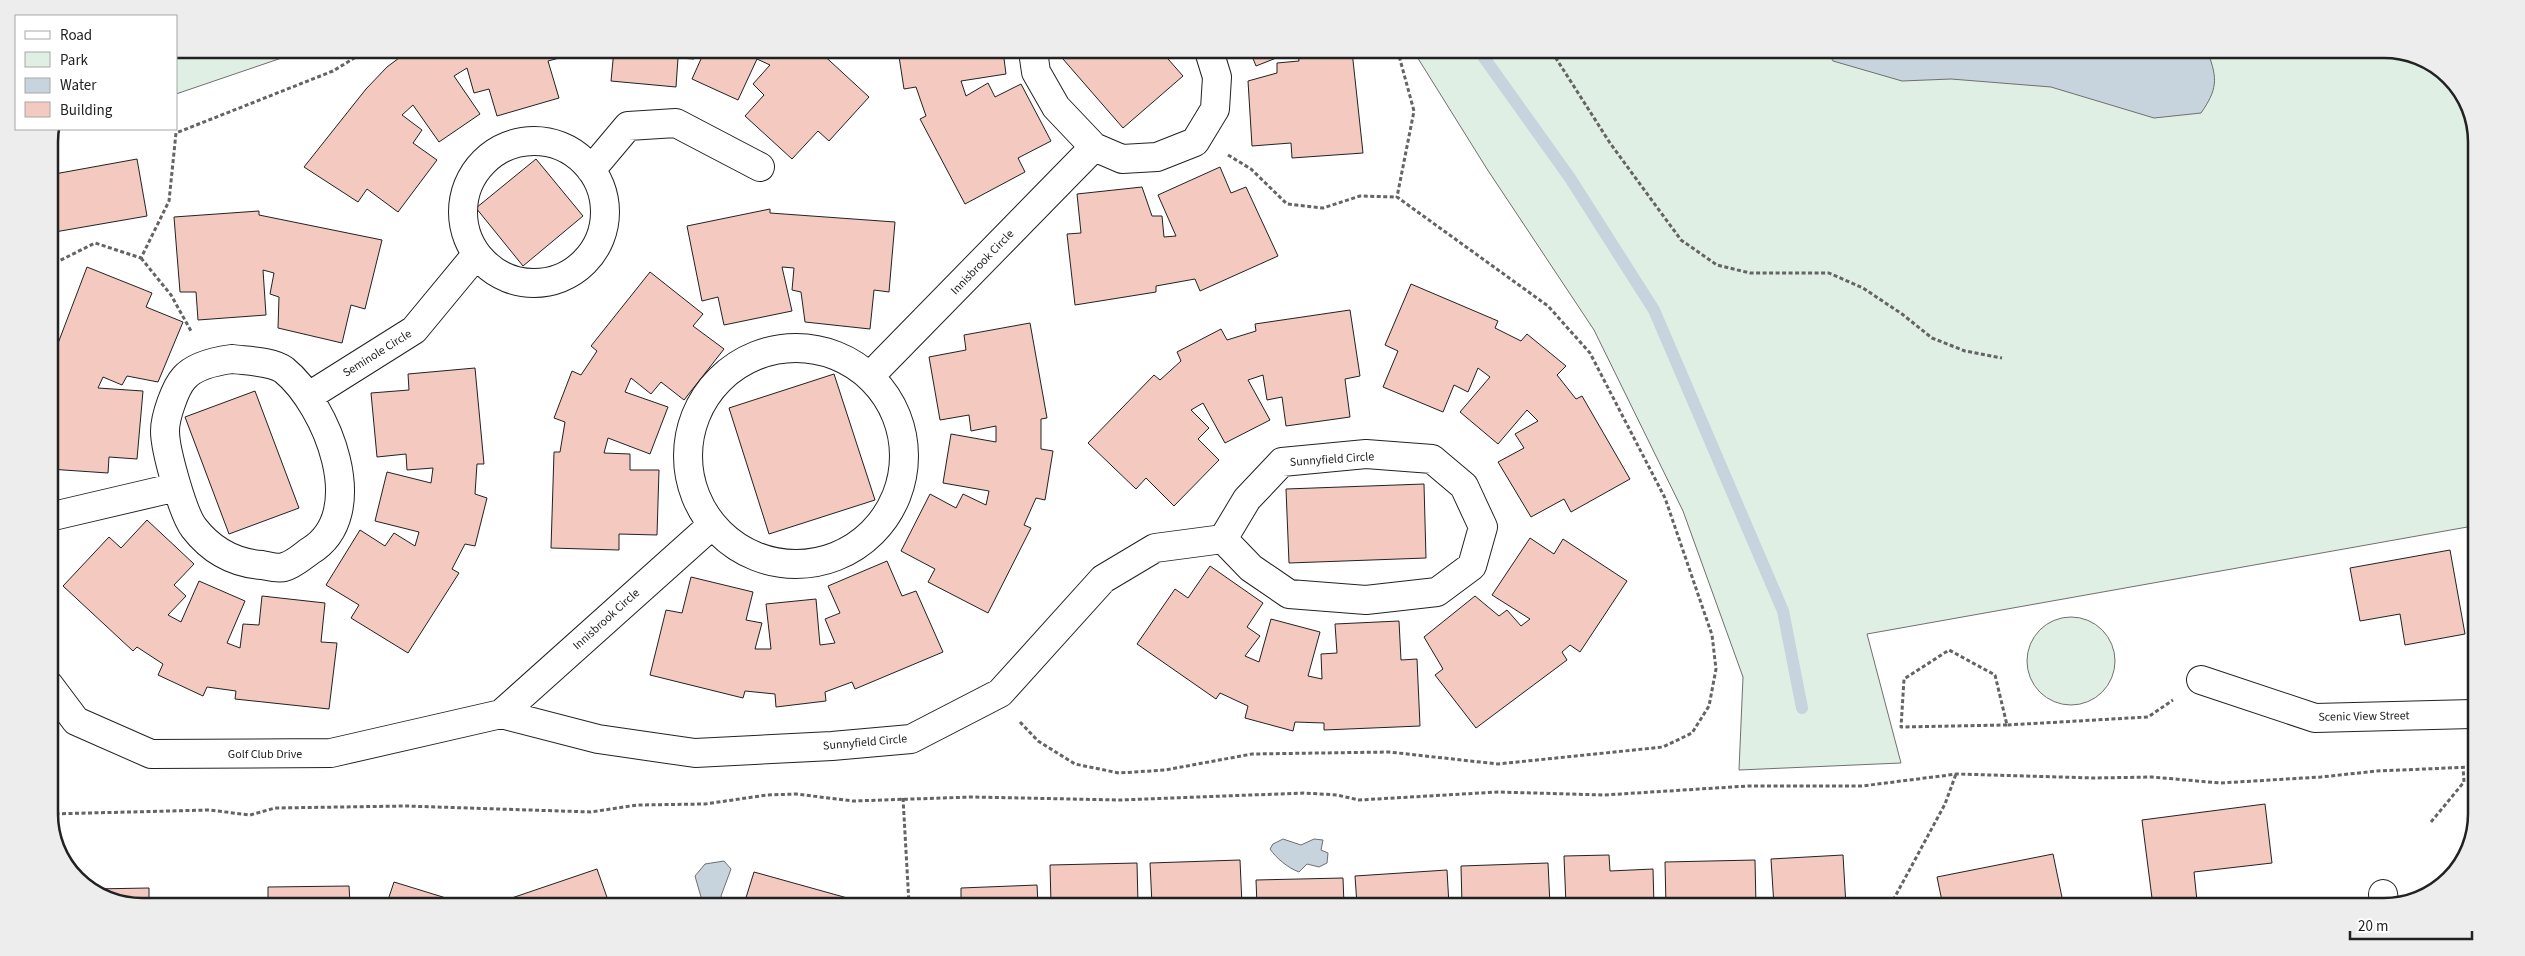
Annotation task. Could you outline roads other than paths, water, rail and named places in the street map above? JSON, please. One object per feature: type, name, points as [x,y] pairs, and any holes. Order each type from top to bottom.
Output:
[{"type":"street","points":[[1034,58],[1036,72],[1056,107],[1094,147],[1122,160],[1157,158],[1195,142],[1215,108],[1217,77],[1211,58]]},
{"type":"street","points":[[591,170],[628,126],[676,123],[760,167]]},
{"type":"street","points":[[533,141],[555,145],[575,154],[591,170],[602,192],[605,217],[599,241],[586,261],[566,276],[542,283],[517,281],[494,272],[476,255],[466,235],[462,214],[469,184],[475,171],[491,155],[511,145],[533,141]]},
{"type":"street","name":"Innisbrook Circle","points":[[870,376],[1094,147]]},
{"type":"street","name":"Seminole Circle","points":[[308,396],[414,330],[476,255]]},
{"type":"street","points":[[804,348],[839,357],[870,376],[892,404],[904,437],[904,472],[893,506],[871,535],[842,555],[807,564],[772,562],[739,548],[712,525],[694,494],[688,459],[693,423],[709,391],[735,367],[768,352],[804,348]]},
{"type":"street","points":[[232,359],[261,362],[282,369],[308,396],[337,458],[340,480],[339,514],[319,546],[284,567],[247,564],[217,551],[193,527],[177,486],[165,431],[171,402],[184,377],[210,362],[232,359]]},
{"type":"street","name":"Sunnyfield Circle","points":[[1366,454],[1432,459],[1464,486],[1483,527],[1472,566],[1437,592],[1366,600],[1289,594],[1251,568],[1223,539],[1247,499],[1282,462],[1366,454]]},
{"type":"street","points":[[58,516],[177,486]]},
{"type":"street","name":"Innisbrook Circle","points":[[501,714],[712,525]]},
{"type":"street","name":"Sunnyfield Circle","points":[[501,714],[598,739],[695,753],[832,746],[911,739],[1000,693],[1103,579],[1155,548],[1223,539]]},
{"type":"street","name":"Scenic View Street","points":[[2201,680],[2315,718],[2468,714]]},
{"type":"street","name":"Golf Club Drive","points":[[58,698],[76,721],[152,754],[331,753],[501,714]]},
{"type":"water","points":[[1831,58],[2209,58],[2214,84],[2210,98],[2201,113],[2154,118],[2051,87],[1951,79],[1902,81],[1833,61]]},
{"type":"water","points":[[1283,839],[1301,845],[1314,839],[1323,840],[1321,850],[1328,853],[1327,863],[1319,867],[1307,864],[1299,872],[1291,868],[1270,849],[1273,844]]},
{"type":"water","points":[[724,861],[731,869],[722,898],[701,898],[695,876],[705,864]]},
{"type":"waterway","points":[[1484,58],[1570,178],[1654,310],[1783,611],[1802,708]]}]
